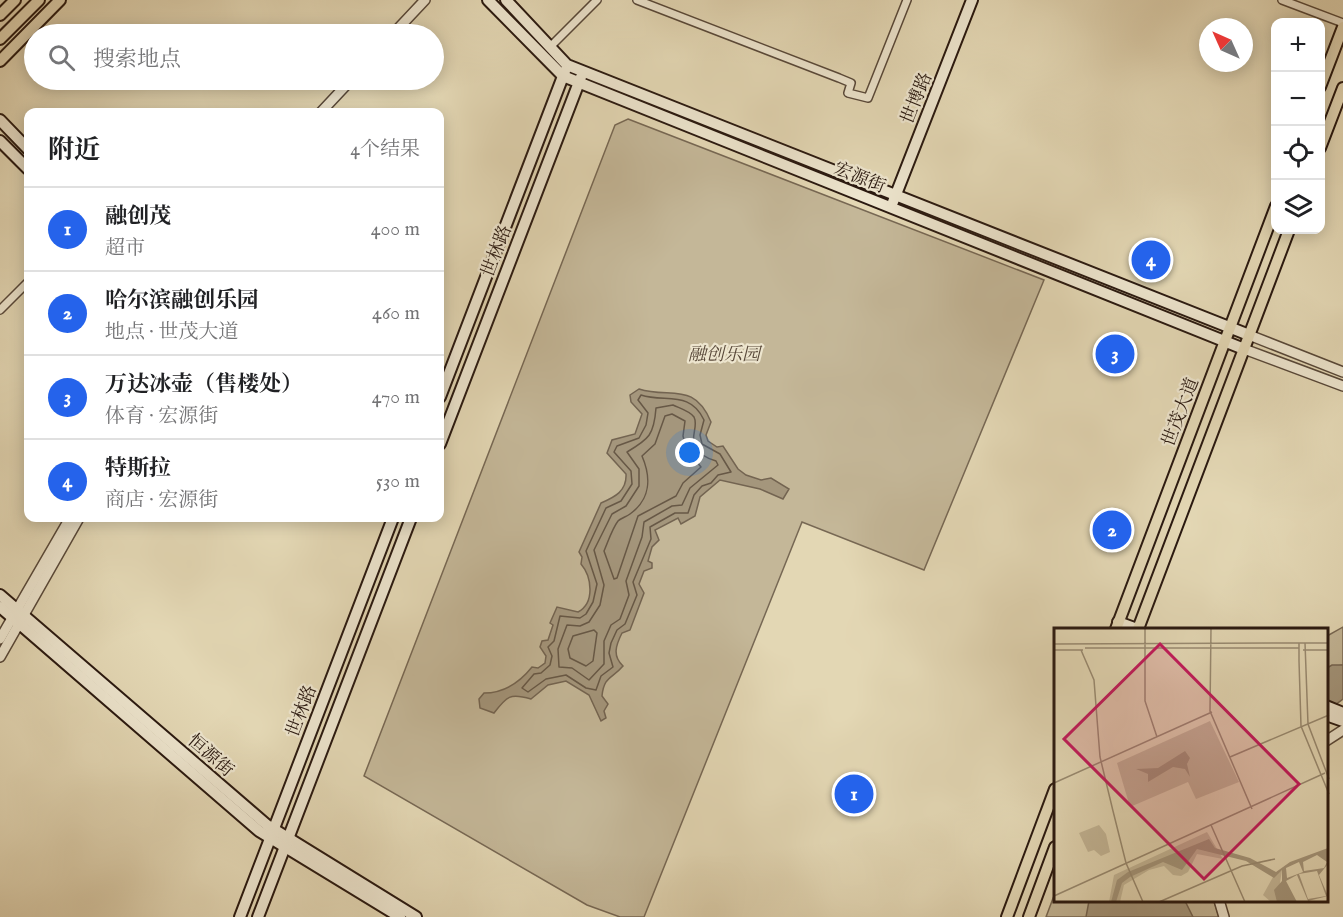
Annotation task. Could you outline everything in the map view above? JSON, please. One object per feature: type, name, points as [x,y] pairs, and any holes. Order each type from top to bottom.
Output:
[{"type":"main road","points":[[0,15],[15,0]]},
{"type":"main road","points":[[0,39],[39,0]]},
{"type":"main road","points":[[36,24],[60,0]]},
{"type":"main road","name":"宏源街","points":[[488,0],[563,76],[1244,349]]},
{"type":"main road","name":"宏源街","points":[[506,0],[567,65],[1249,335]]},
{"type":"main road","name":"世博路","points":[[893,194],[967,0]]},
{"type":"main road","name":"世博路","points":[[888,206],[972,0]]},
{"type":"main road","points":[[1325,74],[1343,25]]},
{"type":"main road","points":[[0,61],[24,37]]},
{"type":"main road","name":"世林路","points":[[444,387],[567,65]]},
{"type":"main road","name":"世林路","points":[[444,433],[583,71]]},
{"type":"main road","points":[[1325,135],[1343,88]]},
{"type":"main road","points":[[0,120],[24,145]]},
{"type":"main road","points":[[0,141],[24,165]]},
{"type":"main road","name":"世茂大道","points":[[1117,625],[1271,217]]},
{"type":"main road","name":"世茂大道","points":[[1137,628],[1287,234]]},
{"type":"main road","name":"世林路","points":[[240,917],[391,522]]},
{"type":"main road","name":"世林路","points":[[258,917],[409,522]]},
{"type":"main road","name":"恒源街","points":[[0,595],[18,616],[272,833],[400,917]]},
{"type":"main road","name":"恒源街","points":[[0,607],[18,616]]},
{"type":"main road","points":[[1117,625],[1132,628]]},
{"type":"main road","points":[[1328,707],[1343,713]]},
{"type":"main road","points":[[1328,716],[1343,721]]},
{"type":"main road","points":[[1007,917],[1054,792]]},
{"type":"main road","name":"恒源街","points":[[287,843],[416,917]]},
{"type":"main road","points":[[1029,917],[1054,850]]},
{"type":"street","points":[[402,24],[425,0]]},
{"type":"street","points":[[551,46],[597,0]]},
{"type":"street","points":[[638,0],[850,82],[848,93],[868,98],[907,0]]},
{"type":"street","points":[[1282,0],[1343,25]]},
{"type":"street","points":[[325,108],[342,90]]},
{"type":"street","points":[[0,310],[24,286]]},
{"type":"street","points":[[1249,335],[1343,372]]},
{"type":"street","points":[[1244,349],[1343,386]]},
{"type":"street","points":[[0,657],[18,616],[68,522]]},
{"type":"street","points":[[0,639],[18,616],[77,522]]},
{"type":"street","points":[[1328,740],[1343,730]]},
{"type":"street","points":[[1220,902],[1224,917]]},
{"type":"green space","name":"融创乐园","points":[[628,119],[1044,280],[924,570],[802,522],[644,917],[620,917],[587,905],[364,776],[615,125]]},
{"type":"green space","points":[[1343,627],[1343,665],[1328,668],[1328,635]]},
{"type":"green space","points":[[1054,896],[1054,902],[1214,902],[1219,917],[1046,917]]},
{"type":"water","points":[[639,389],[680,394],[697,401],[711,422],[706,435],[708,441],[717,447],[723,446],[738,469],[746,475],[761,480],[771,478],[789,489],[783,499],[760,489],[720,480],[700,497],[695,516],[681,524],[678,518],[655,530],[659,540],[652,547],[648,561],[652,563],[652,568],[644,571],[639,584],[644,593],[630,630],[622,633],[617,646],[617,658],[623,666],[607,681],[603,690],[602,696],[608,704],[604,711],[606,718],[601,721],[589,695],[566,681],[548,685],[531,699],[510,697],[494,713],[480,708],[479,699],[484,693],[505,689],[517,682],[532,667],[538,668],[545,663],[546,656],[540,647],[542,641],[548,640],[553,625],[550,623],[557,607],[578,612],[587,603],[590,590],[588,576],[581,564],[582,557],[579,552],[601,503],[615,496],[622,489],[626,480],[626,474],[607,453],[612,440],[635,434],[642,414],[631,402],[630,395]]},
{"type":"water","points":[[1343,665],[1343,699],[1328,710],[1328,667]]},
{"type":"water","points":[[1089,902],[1186,902],[1193,917],[1086,917]]},
{"type":"place","name":"特斯拉","points":[[1151,260]]},
{"type":"place","name":"万达冰壶（售楼处）","points":[[1115,354]]},
{"type":"place","name":"哈尔滨融创乐园","points":[[1112,530]]},
{"type":"place","name":"融创茂","points":[[854,794]]}]
